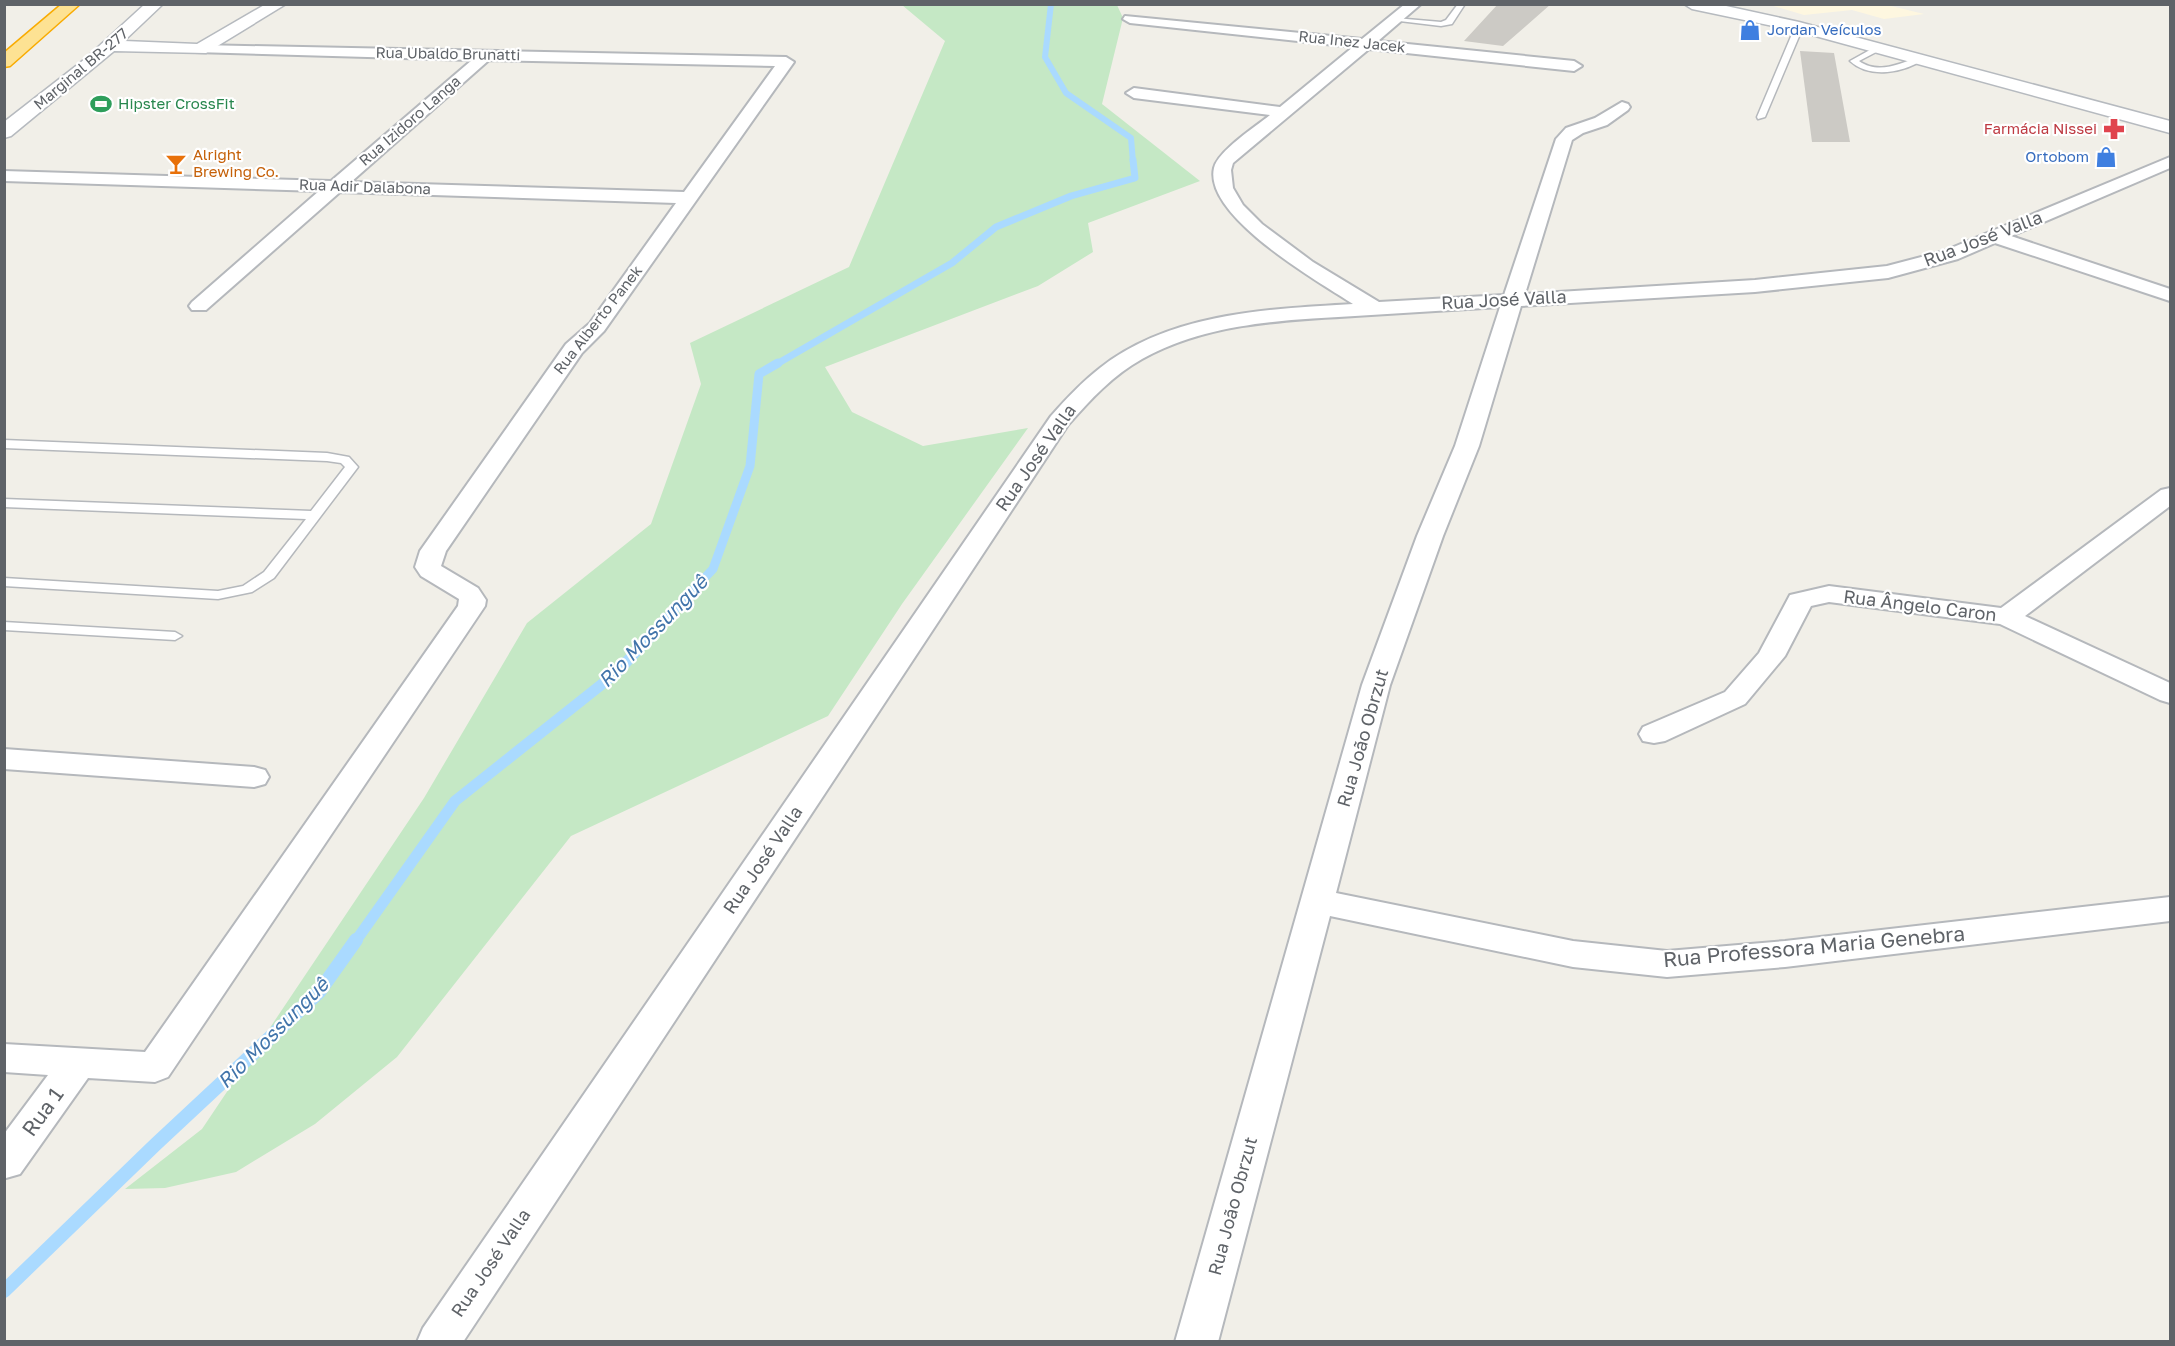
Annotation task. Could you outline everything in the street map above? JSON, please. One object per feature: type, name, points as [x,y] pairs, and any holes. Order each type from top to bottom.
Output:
[{"type":"highway","points":[[4,62],[72,4]]},
{"type":"main road","name":"Marginal BR-277","points":[[4,132],[109,46],[155,4]]},
{"type":"main road","points":[[200,49],[278,4]]},
{"type":"main road","points":[[1705,5],[1799,27],[2170,127]]},
{"type":"main road","name":"Rua Ubaldo Brunatti","points":[[109,46],[200,49]]},
{"type":"street","points":[[1372,307],[1266,238],[1234,208],[1224,193],[1221,179],[1222,168],[1230,157],[1414,4]]},
{"type":"street","name":"Rua Inez Jacek","points":[[1130,19],[1574,66]]},
{"type":"street","name":"Rua Ubaldo Brunatti","points":[[200,49],[786,62]]},
{"type":"street","name":"Rua Izidoro Langa","points":[[199,306],[486,55]]},
{"type":"street","name":"Rua Alberto Panek","points":[[79,1062],[155,1067],[471,606],[473,600],[469,594],[430,570],[428,567],[433,551],[574,349],[597,327],[786,62]]},
{"type":"street","points":[[1134,93],[1284,112]]},
{"type":"street","name":"Rua João Obrzut","points":[[1196,1341],[1376,685],[1430,536],[1461,465],[1562,144],[1566,137],[1574,132],[1588,124],[1599,123],[1622,107]]},
{"type":"street","name":"Rua José Valla","points":[[438,1341],[1059,421],[1078,398],[1104,373],[1130,355],[1189,330],[1273,315],[1372,307],[1705,290],[1850,277],[1923,264],[1994,237],[2170,162]]},
{"type":"street","name":"Rua Adir Dalabona","points":[[4,176],[689,198]]},
{"type":"street","points":[[1994,237],[2170,295]]},
{"type":"street","name":"Rua Ângelo Caron","points":[[1654,734],[1735,698],[1771,656],[1800,601],[1829,594],[2006,617],[2170,495]]},
{"type":"street","points":[[2006,617],[2170,694]]},
{"type":"street","points":[[4,759],[254,777]]},
{"type":"street","name":"Rua Professora Maria Genebra","points":[[1317,901],[1574,954],[1667,964],[1785,954],[2170,909]]},
{"type":"street","points":[[4,1058],[79,1062]]},
{"type":"street","name":"Rua 1","points":[[6,1161],[79,1062]]},
{"type":"lane","points":[[1395,20],[1441,24],[1449,22],[1462,4]]},
{"type":"lane","points":[[1761,117],[1799,27]]},
{"type":"lane","points":[[1877,48],[1854,61],[1867,69],[1891,70],[1920,59]]},
{"type":"lane","points":[[4,444],[327,457],[345,460],[352,467],[269,575],[247,589],[218,595],[4,582]]},
{"type":"lane","points":[[4,503],[315,515]]},
{"type":"lane","points":[[4,626],[175,636]]},
{"type":"shaded area","points":[[1770,5],[1887,5],[1924,14],[1884,19],[1852,10],[1804,15]]},
{"type":"green space","points":[[902,5],[1117,5],[1123,18],[1102,104],[1200,181],[1088,223],[1093,252],[1038,286],[825,367],[852,412],[923,446],[1028,428],[902,604],[828,716],[571,836],[397,1057],[315,1124],[236,1172],[165,1188],[125,1189],[202,1129],[424,798],[527,623],[651,524],[701,384],[690,343],[849,267],[945,41]]},
{"type":"building","points":[[1498,4],[1551,4],[1503,46],[1464,41]]},
{"type":"building","points":[[1800,51],[1834,53],[1850,142],[1812,142]]},
{"type":"waterway","name":"Rio Mossunguê","points":[[1051,4],[1045,57],[1066,93],[1131,138],[1133,162]]},
{"type":"waterway","name":"Rio Mossunguê","points":[[775,365],[952,263],[996,227],[1071,196],[1135,178],[1133,160]]},
{"type":"waterway","name":"Rio Mossunguê","points":[[665,620],[713,569],[750,466],[759,374],[778,363]]},
{"type":"waterway","name":"Rio Mossunguê","points":[[355,942],[455,801],[616,673],[667,619]]},
{"type":"waterway","name":"Rio Mossunguê","points":[[4,1291],[156,1144],[319,992],[356,940]]},
{"type":"place","name":"Jordan Veículos","points":[[1750,30]]},
{"type":"place","name":"Hipster CrossFit","points":[[101,104]]},
{"type":"place","name":"Farmácia Nissei","points":[[2114,129]]},
{"type":"place","name":"Ortobom","points":[[2106,157]]},
{"type":"place","name":"Alright Brewing Co.","points":[[176,164]]}]
